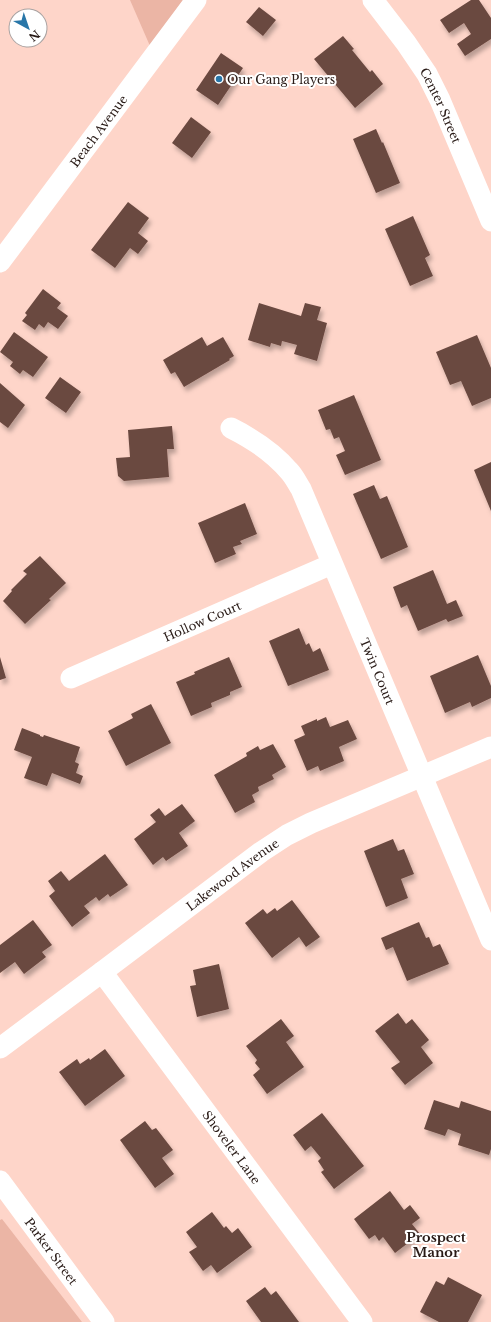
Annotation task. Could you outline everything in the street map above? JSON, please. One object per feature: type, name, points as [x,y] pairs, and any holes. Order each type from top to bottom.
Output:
[{"type":"street","name":"Beach Avenue","points":[[0,262],[196,0]]},
{"type":"street","name":"Center Street","points":[[373,0],[428,74],[491,221]]},
{"type":"street","name":"Twin Court","points":[[231,428],[255,441],[278,459],[290,471],[301,489],[491,940]]},
{"type":"street","name":"Hollow Court","points":[[72,678],[332,564]]},
{"type":"street","name":"Lakewood Avenue","points":[[0,1048],[262,852],[287,835],[311,823],[491,747]]},
{"type":"street","name":"Shoveler Lane","points":[[102,972],[362,1322]]},
{"type":"street","name":"Parker Street","points":[[0,1181],[104,1322]]},
{"type":"shaded area","points":[[130,0],[183,0],[150,46]]},
{"type":"shaded area","points":[[2,1219],[82,1322],[0,1322],[0,1220]]},
{"type":"building","points":[[471,0],[479,0],[491,18],[491,39],[465,56],[457,44],[471,34],[464,23],[449,33],[440,20]]},
{"type":"building","points":[[259,7],[276,20],[263,36],[246,22]]},
{"type":"building","points":[[343,36],[354,49],[352,50],[370,72],[372,70],[383,84],[355,108],[314,59]]},
{"type":"building","name":"Our Gang Players","points":[[221,53],[243,68],[218,105],[196,90]]},
{"type":"building","points":[[191,117],[211,132],[192,158],[172,143]]},
{"type":"building","points":[[376,129],[400,183],[376,193],[353,139]]},
{"type":"building","points":[[128,202],[149,218],[138,233],[148,241],[138,254],[130,248],[115,268],[91,250]]},
{"type":"building","points":[[413,216],[430,255],[425,258],[433,276],[410,286],[385,229]]},
{"type":"building","points":[[43,289],[61,303],[57,308],[68,316],[58,329],[48,322],[44,328],[39,324],[35,330],[22,321],[27,315],[25,313]]},
{"type":"building","points":[[259,303],[301,316],[305,303],[321,307],[317,320],[327,323],[317,361],[294,354],[297,345],[282,341],[281,346],[271,343],[270,347],[248,340]]},
{"type":"building","points":[[14,332],[48,357],[33,377],[23,370],[20,374],[10,366],[13,362],[0,352]]},
{"type":"building","points":[[477,335],[491,368],[491,398],[472,406],[461,381],[450,385],[436,352]]},
{"type":"building","points":[[202,337],[207,346],[223,337],[234,356],[229,359],[230,360],[184,387],[175,372],[171,374],[163,360]]},
{"type":"building","points":[[60,377],[81,392],[66,413],[45,398]]},
{"type":"building","points":[[0,383],[25,405],[8,428],[0,422]]},
{"type":"building","points":[[354,395],[381,460],[345,475],[336,455],[345,451],[339,437],[334,439],[330,429],[326,430],[318,410]]},
{"type":"building","points":[[172,426],[174,449],[167,449],[169,477],[124,481],[118,476],[116,458],[130,457],[128,430]]},
{"type":"building","points":[[491,462],[491,511],[474,470]]},
{"type":"building","points":[[374,485],[380,499],[387,496],[408,547],[381,559],[353,494]]},
{"type":"building","points":[[245,503],[257,534],[240,541],[242,544],[233,547],[236,554],[215,563],[198,523]]},
{"type":"building","points":[[40,556],[66,583],[49,599],[51,600],[25,624],[3,601],[12,591],[11,590],[27,574],[23,571]]},
{"type":"building","points":[[433,570],[447,604],[456,600],[463,616],[448,622],[446,619],[418,631],[407,605],[401,608],[393,587]]},
{"type":"building","points":[[299,628],[306,645],[309,643],[313,652],[320,648],[329,670],[288,686],[269,641]]},
{"type":"building","points":[[478,655],[491,686],[491,698],[472,707],[470,702],[445,713],[430,676]]},
{"type":"building","points":[[0,657],[6,678],[0,680]]},
{"type":"building","points":[[229,657],[242,687],[230,692],[230,695],[211,703],[212,707],[191,716],[176,682],[195,674],[194,672]]},
{"type":"building","points":[[151,704],[171,743],[126,766],[108,731],[133,718],[131,714]]},
{"type":"building","points":[[326,717],[330,727],[348,720],[357,739],[339,747],[344,761],[320,771],[318,766],[307,771],[294,740],[305,735],[301,726]]},
{"type":"building","points":[[22,728],[43,737],[44,735],[80,747],[75,762],[79,764],[76,773],[83,776],[80,784],[52,773],[47,786],[24,778],[32,757],[14,750]]},
{"type":"building","points":[[273,744],[286,767],[272,775],[274,779],[258,787],[259,791],[252,795],[255,802],[235,813],[214,775],[247,756],[246,753],[258,746],[260,750]]},
{"type":"building","points":[[182,804],[195,821],[179,833],[188,846],[166,861],[163,857],[153,865],[134,839],[156,822],[150,815],[159,808],[165,816]]},
{"type":"building","points":[[393,839],[398,851],[404,849],[414,874],[401,879],[408,898],[386,907],[364,851]]},
{"type":"building","points":[[105,854],[128,885],[110,897],[108,894],[99,901],[96,897],[84,906],[90,913],[72,927],[49,896],[55,891],[48,881],[61,871],[69,881]]},
{"type":"building","points":[[292,900],[320,937],[306,947],[299,937],[272,958],[245,923],[263,909],[267,914],[275,908],[277,911]]},
{"type":"building","points":[[33,920],[52,945],[42,952],[46,957],[24,974],[15,962],[0,973],[0,945]]},
{"type":"building","points":[[419,922],[426,938],[429,937],[433,947],[440,944],[449,964],[407,981],[393,947],[386,950],[381,938]]},
{"type":"building","points":[[219,964],[229,1009],[197,1017],[190,986],[196,985],[193,970]]},
{"type":"building","points":[[398,1013],[406,1024],[412,1019],[429,1040],[421,1047],[433,1063],[405,1085],[391,1068],[400,1062],[375,1031]]},
{"type":"building","points":[[281,1019],[294,1036],[286,1042],[304,1067],[267,1094],[253,1075],[260,1069],[255,1063],[257,1060],[246,1046]]},
{"type":"building","points":[[105,1049],[125,1076],[85,1106],[59,1072],[77,1059],[80,1064],[89,1058],[90,1060]]},
{"type":"building","points":[[434,1100],[459,1108],[461,1101],[491,1111],[491,1149],[489,1155],[458,1145],[461,1134],[448,1129],[445,1136],[424,1129]]},
{"type":"building","points":[[322,1113],[364,1166],[334,1189],[321,1172],[324,1170],[318,1161],[321,1158],[311,1146],[305,1151],[293,1135]]},
{"type":"building","points":[[145,1121],[152,1130],[156,1128],[173,1150],[162,1158],[174,1174],[155,1188],[120,1140]]},
{"type":"building","points":[[390,1191],[404,1210],[410,1205],[420,1218],[412,1224],[420,1234],[395,1253],[383,1237],[379,1241],[375,1235],[369,1239],[354,1219]]},
{"type":"building","points":[[212,1212],[224,1228],[226,1226],[232,1233],[238,1228],[252,1247],[217,1273],[211,1265],[203,1271],[189,1252],[197,1247],[186,1232]]},
{"type":"building","points":[[448,1277],[482,1295],[468,1322],[439,1322],[420,1312],[436,1281],[444,1285]]},
{"type":"building","points":[[265,1287],[271,1295],[276,1291],[299,1322],[261,1322],[246,1301]]},
{"type":"place","name":"Our Gang Players","points":[[219,79]]},
{"type":"district","name":"Prospect Manor","points":[[436,1244]]}]
